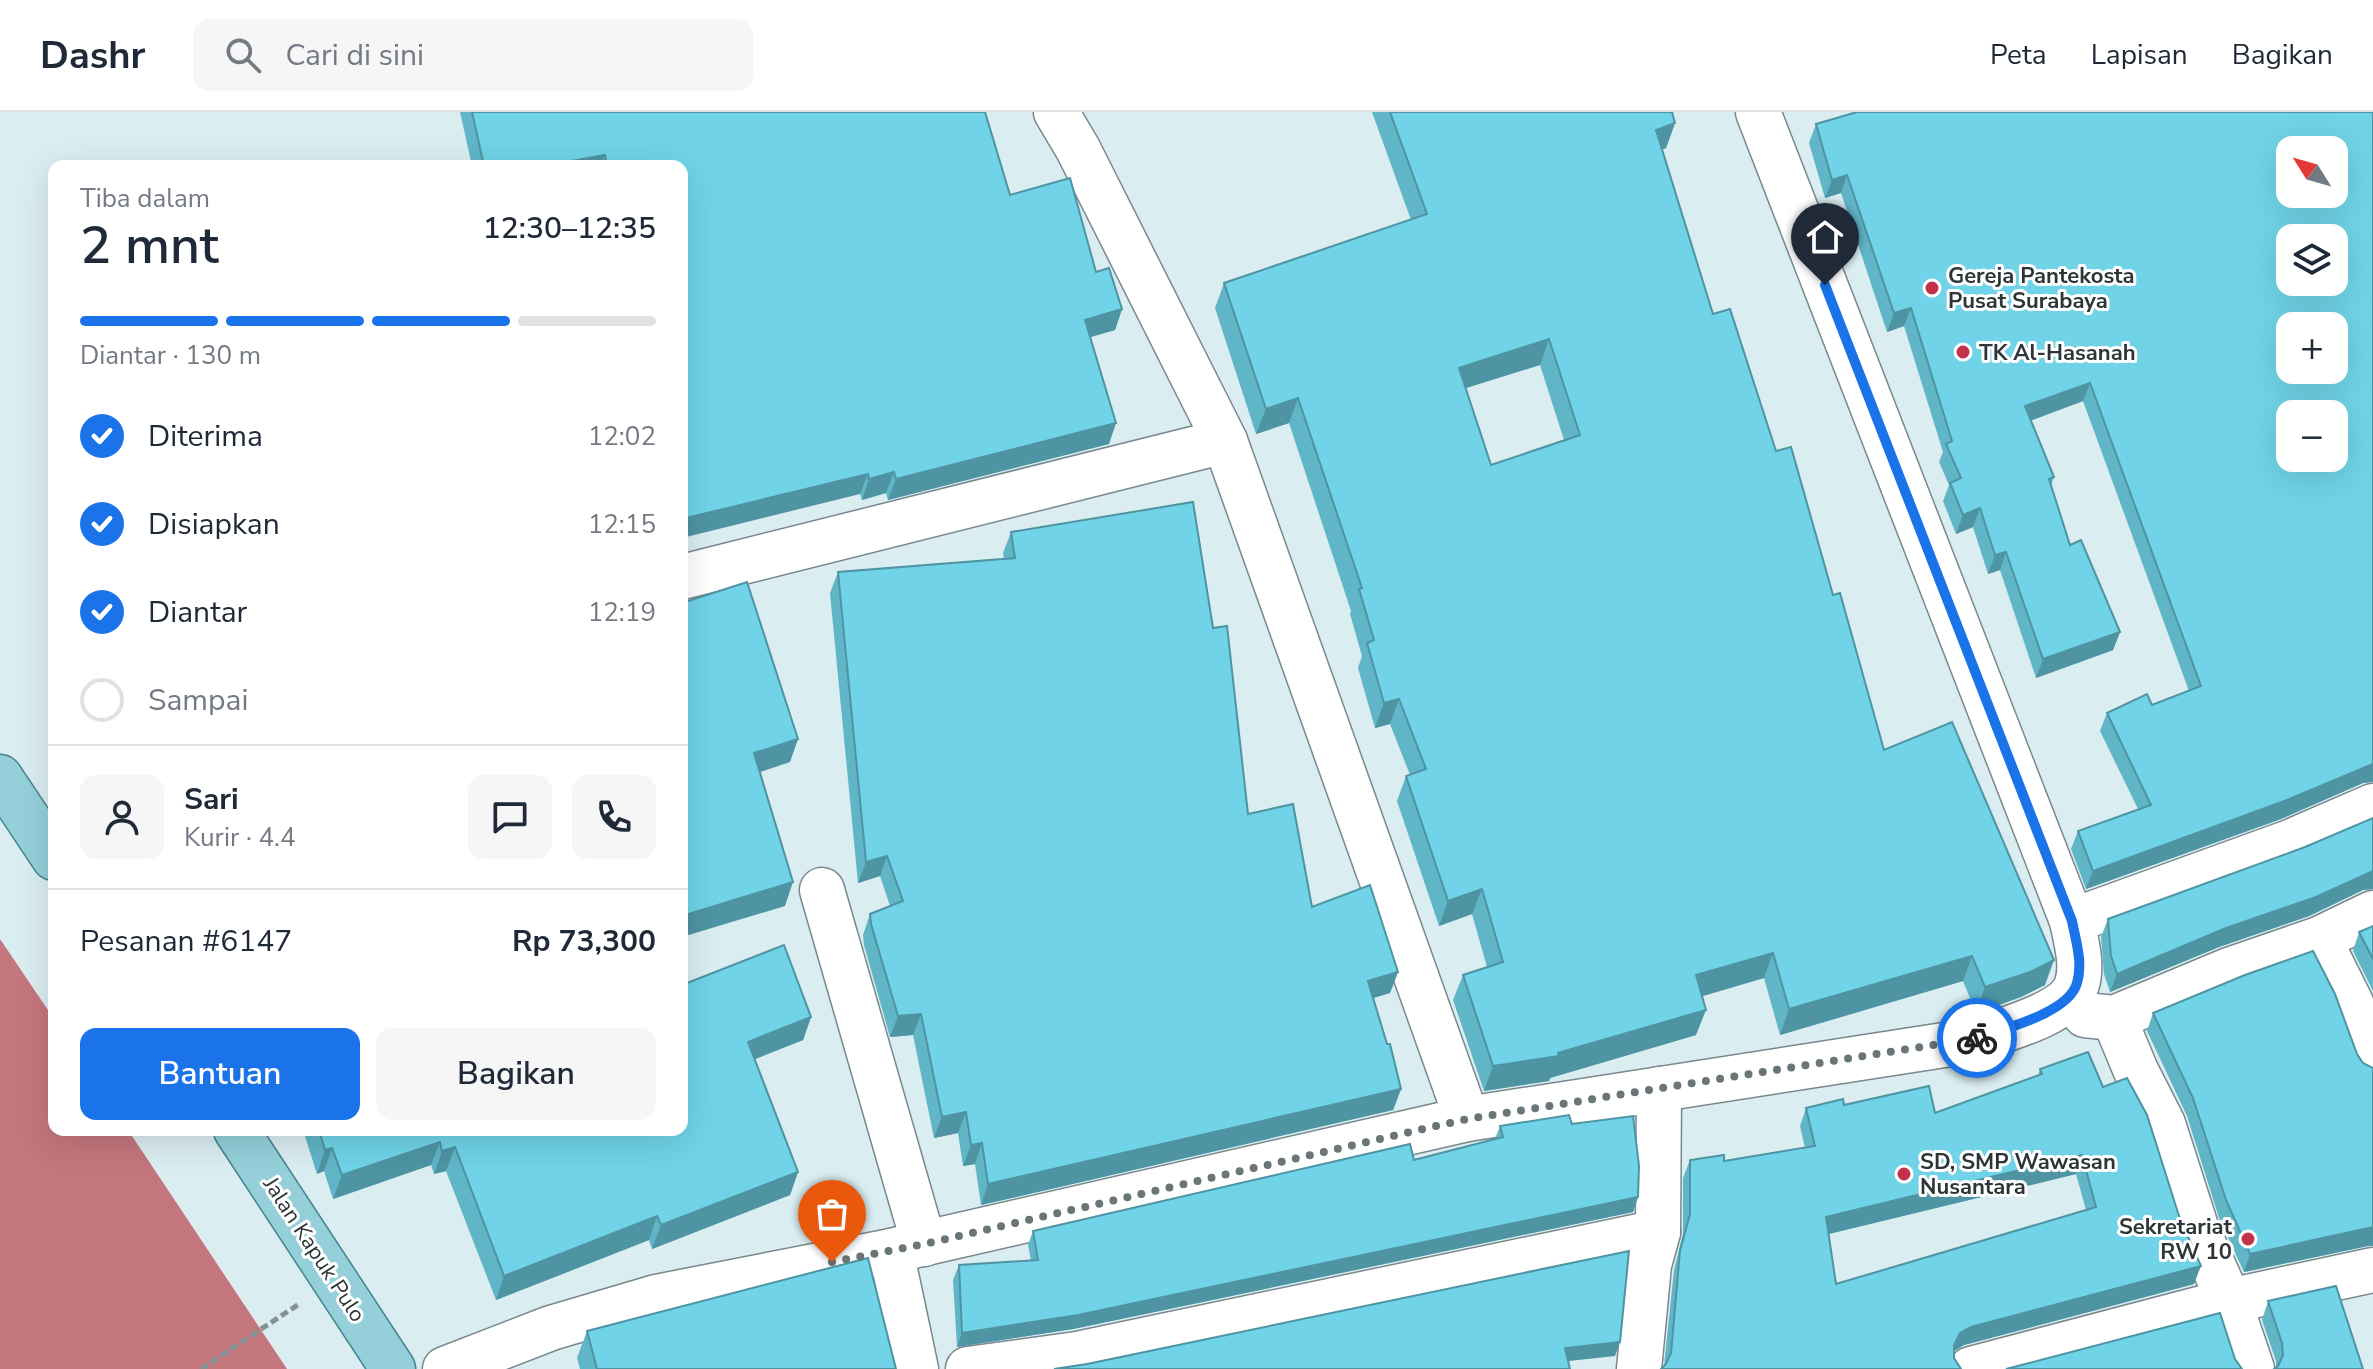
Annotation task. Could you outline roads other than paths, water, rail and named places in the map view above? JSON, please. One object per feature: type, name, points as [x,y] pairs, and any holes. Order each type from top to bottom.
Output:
[{"type":"main road","points":[[0,777],[48,849]]},
{"type":"main road","name":"Jalan Kapuk Pulo","points":[[240,1136],[393,1369]]},
{"type":"street","points":[[1056,112],[1078,149],[1225,441],[1467,1119]]},
{"type":"street","points":[[445,1369],[551,1328],[656,1297],[907,1247],[1467,1119],[1970,1041],[2060,1006],[2077,986],[2079,960],[2072,921],[1758,112]]},
{"type":"street","points":[[688,575],[1225,441]]},
{"type":"street","points":[[2072,921],[2290,842],[2373,806]]},
{"type":"street","points":[[822,890],[907,1247],[916,1369]]},
{"type":"street","points":[[2060,1006],[2089,1016],[2114,1018],[2229,970],[2319,939],[2373,913]]},
{"type":"street","points":[[2319,939],[2351,1003],[2373,1063]]},
{"type":"street","points":[[2114,1018],[2163,1124],[2196,1227],[2229,1301],[2252,1369]]},
{"type":"street","points":[[1639,1369],[1649,1265],[1658,1232],[1659,1089]]},
{"type":"street","points":[[968,1369],[1077,1354],[1658,1232]]},
{"type":"street","points":[[1971,1369],[2229,1301],[2373,1270]]},
{"type":"place","name":"Gereja Pantekosta Pusat Surabaya","points":[[1932,288]]},
{"type":"place","name":"TK Al-Hasanah","points":[[1963,352]]},
{"type":"place","name":"SD, SMP Wawasan Nusantara","points":[[1904,1174]]},
{"type":"place","name":"Sekretariat RW 10","points":[[2248,1239]]}]
